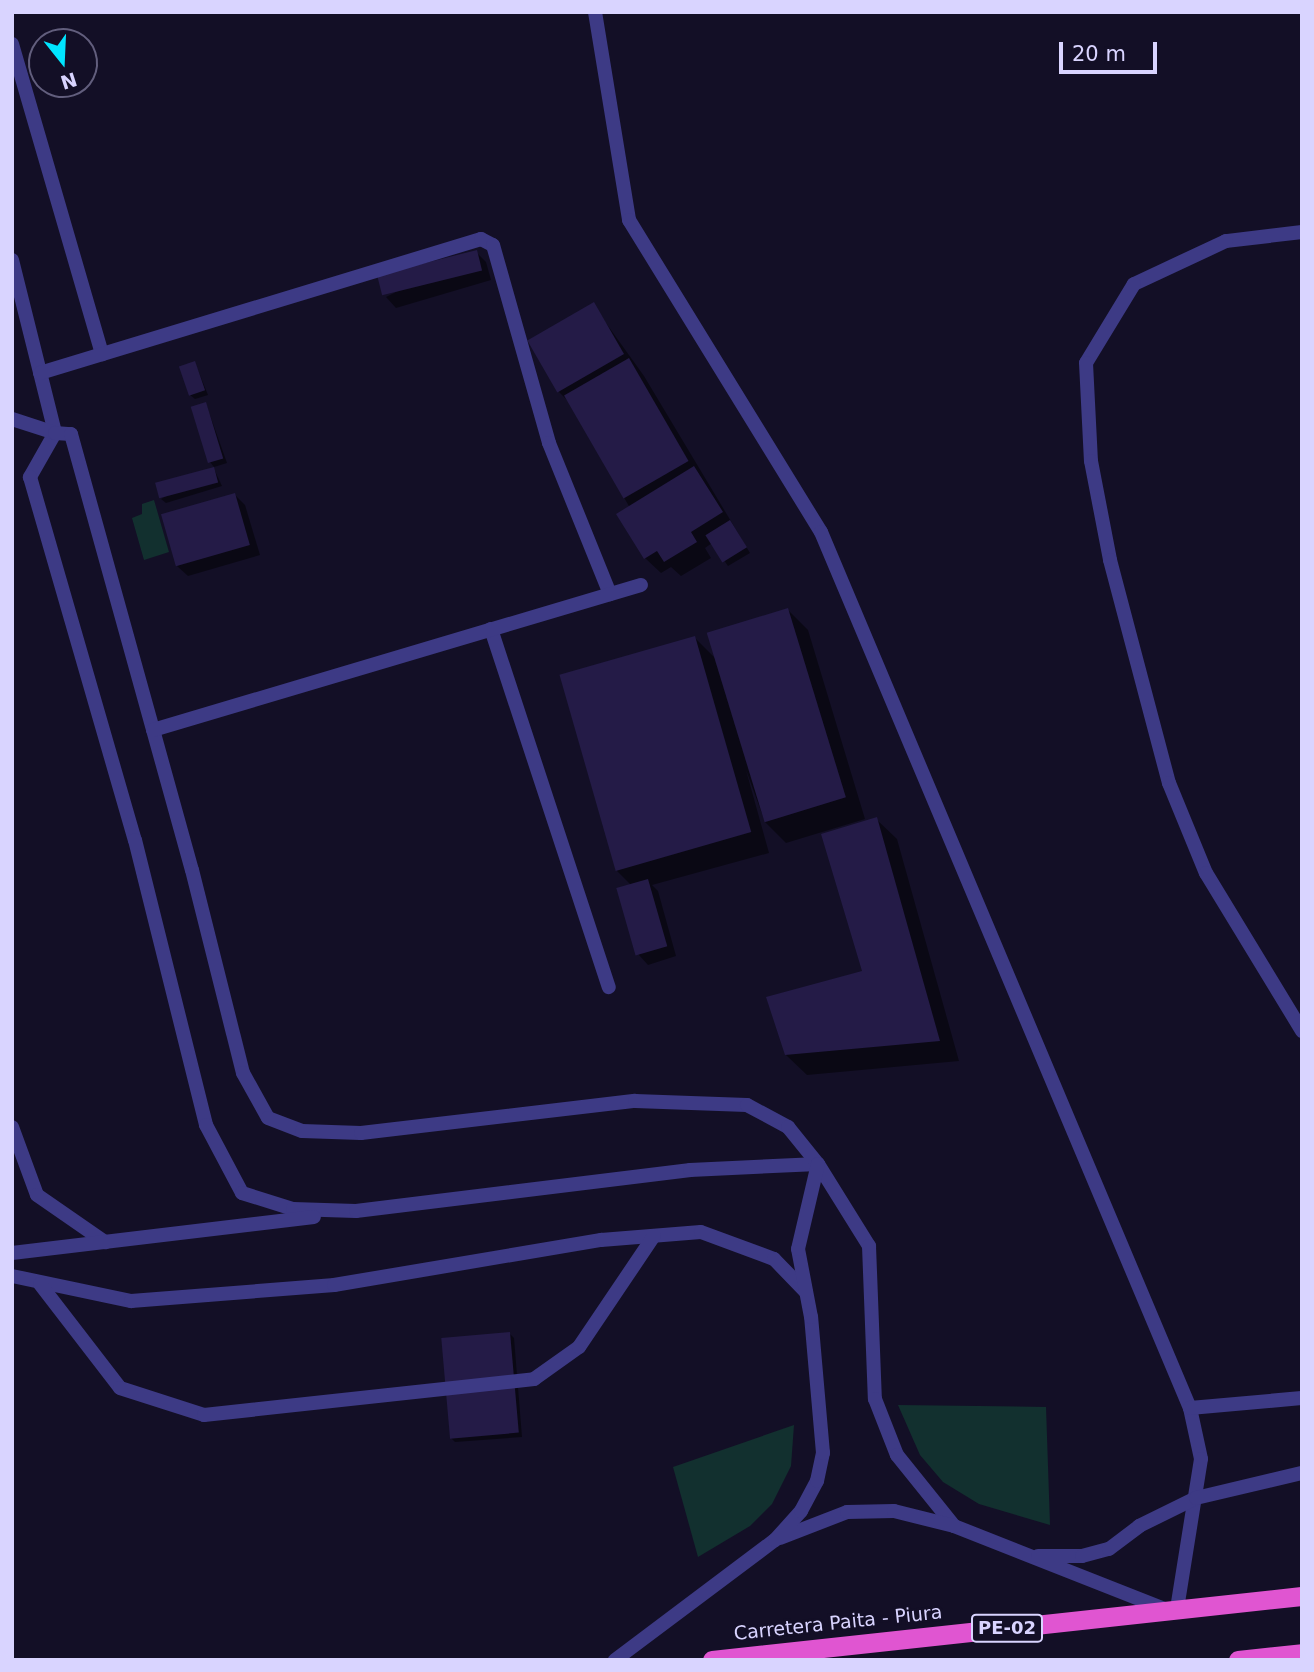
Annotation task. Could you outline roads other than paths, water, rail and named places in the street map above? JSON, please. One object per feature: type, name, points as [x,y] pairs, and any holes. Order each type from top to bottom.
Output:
[{"type":"highway","name":"Carretera Paita - Piura","points":[[712,1660],[1302,1596]]},
{"type":"highway","points":[[1238,1660],[1302,1653]]},
{"type":"lane","points":[[595,12],[629,220],[821,532],[1191,1408],[1201,1460],[1173,1610],[954,1526],[894,1511],[847,1512],[775,1540]]},
{"type":"lane","points":[[12,44],[102,354]]},
{"type":"lane","points":[[1302,232],[1226,241],[1134,284],[1086,363],[1091,461],[1108,548],[1169,783],[1206,873],[1302,1031]]},
{"type":"lane","points":[[40,373],[481,239],[493,245],[549,443],[610,594]]},
{"type":"lane","points":[[12,260],[55,433],[30,477],[135,839],[206,1125],[242,1193],[293,1209],[374,1209]]},
{"type":"lane","points":[[12,419],[55,433],[71,434],[153,730],[243,1073],[268,1118],[302,1131],[361,1133],[635,1101],[747,1105],[788,1127],[818,1164],[869,1246],[875,1399],[897,1455],[954,1526]]},
{"type":"lane","points":[[153,730],[641,585]]},
{"type":"lane","points":[[491,629],[609,987]]},
{"type":"lane","points":[[12,1128],[37,1195],[105,1242]]},
{"type":"lane","points":[[12,1253],[690,1170],[818,1164]]},
{"type":"lane","points":[[615,1660],[775,1540],[801,1511],[817,1481],[823,1453],[806,1292],[798,1249],[818,1164]]},
{"type":"lane","points":[[12,1276],[131,1301],[334,1285],[601,1240],[701,1232],[730,1240],[774,1259],[806,1292]]},
{"type":"lane","points":[[40,1284],[120,1388],[204,1415],[534,1379],[579,1347],[654,1236]]},
{"type":"lane","points":[[1191,1408],[1302,1398]]},
{"type":"lane","points":[[1029,1556],[1082,1556],[1109,1549],[1139,1526],[1196,1498],[1302,1473]]}]
